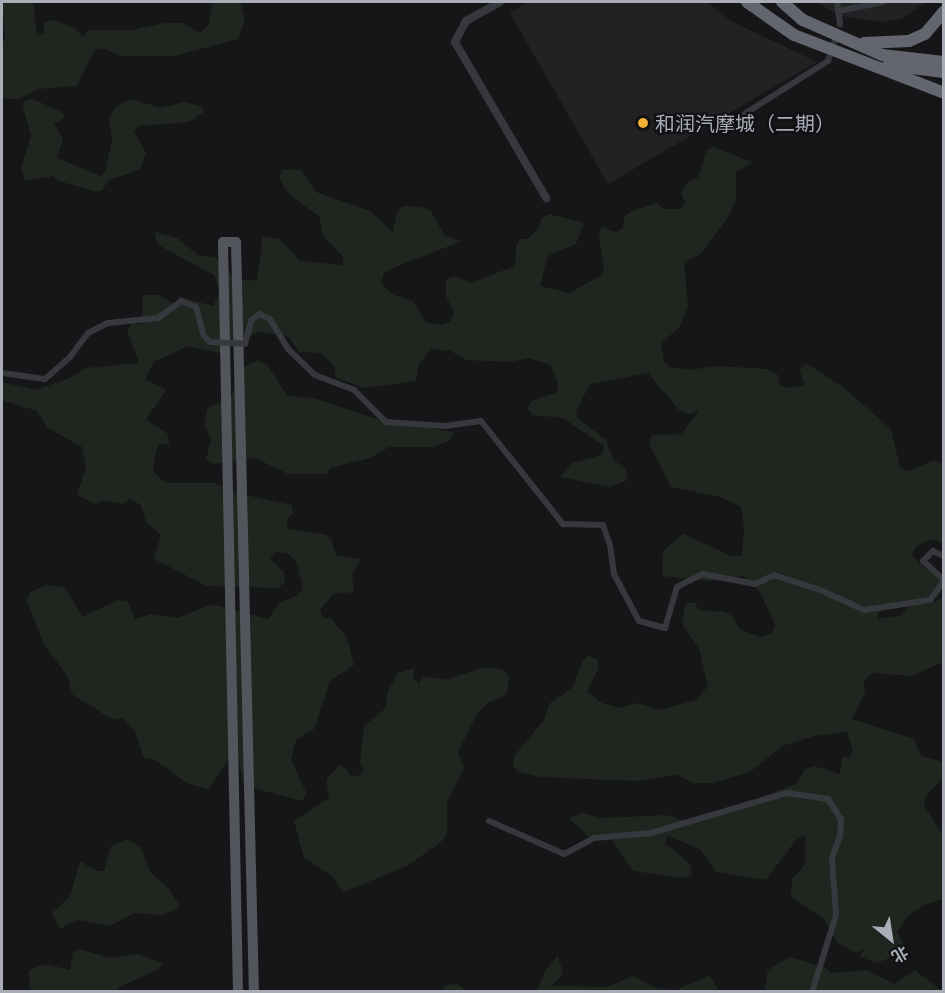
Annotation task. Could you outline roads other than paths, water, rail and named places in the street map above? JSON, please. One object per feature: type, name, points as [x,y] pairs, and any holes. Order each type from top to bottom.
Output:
[{"type":"highway","points":[[747,2],[794,35],[944,93]]},
{"type":"highway","points":[[782,2],[803,20],[882,55],[944,62]]},
{"type":"highway","points":[[842,39],[875,45],[909,41],[925,34],[944,11]]},
{"type":"highway","points":[[848,57],[944,72]]},
{"type":"main road","points":[[238,992],[223,242],[236,242],[254,992]]},
{"type":"street","points":[[500,2],[466,21],[455,42],[546,198]]},
{"type":"street","points":[[837,2],[840,23]]},
{"type":"street","points":[[838,10],[883,2]]},
{"type":"street","points":[[727,125],[828,61]]},
{"type":"street","points":[[2,373],[45,380],[70,357],[88,333],[108,323],[158,318],[180,301],[196,307],[204,336],[210,342],[245,344],[251,321],[259,314],[270,319],[288,349],[315,375],[354,390],[386,422],[444,426],[481,421],[563,524],[603,525],[610,545],[614,574],[639,621],[665,628],[677,587],[703,574],[755,584],[774,575],[820,590],[864,610],[930,600],[944,580],[923,561],[933,551],[944,556]]},
{"type":"street","points":[[489,821],[564,854],[594,838],[651,833],[787,793],[828,799],[839,811],[842,828],[832,858],[836,915],[812,992]]},
{"type":"tunnel","points":[[828,61],[840,23]]},
{"type":"place","name":"和润汽摩城（二期）","points":[[643,123]]}]
